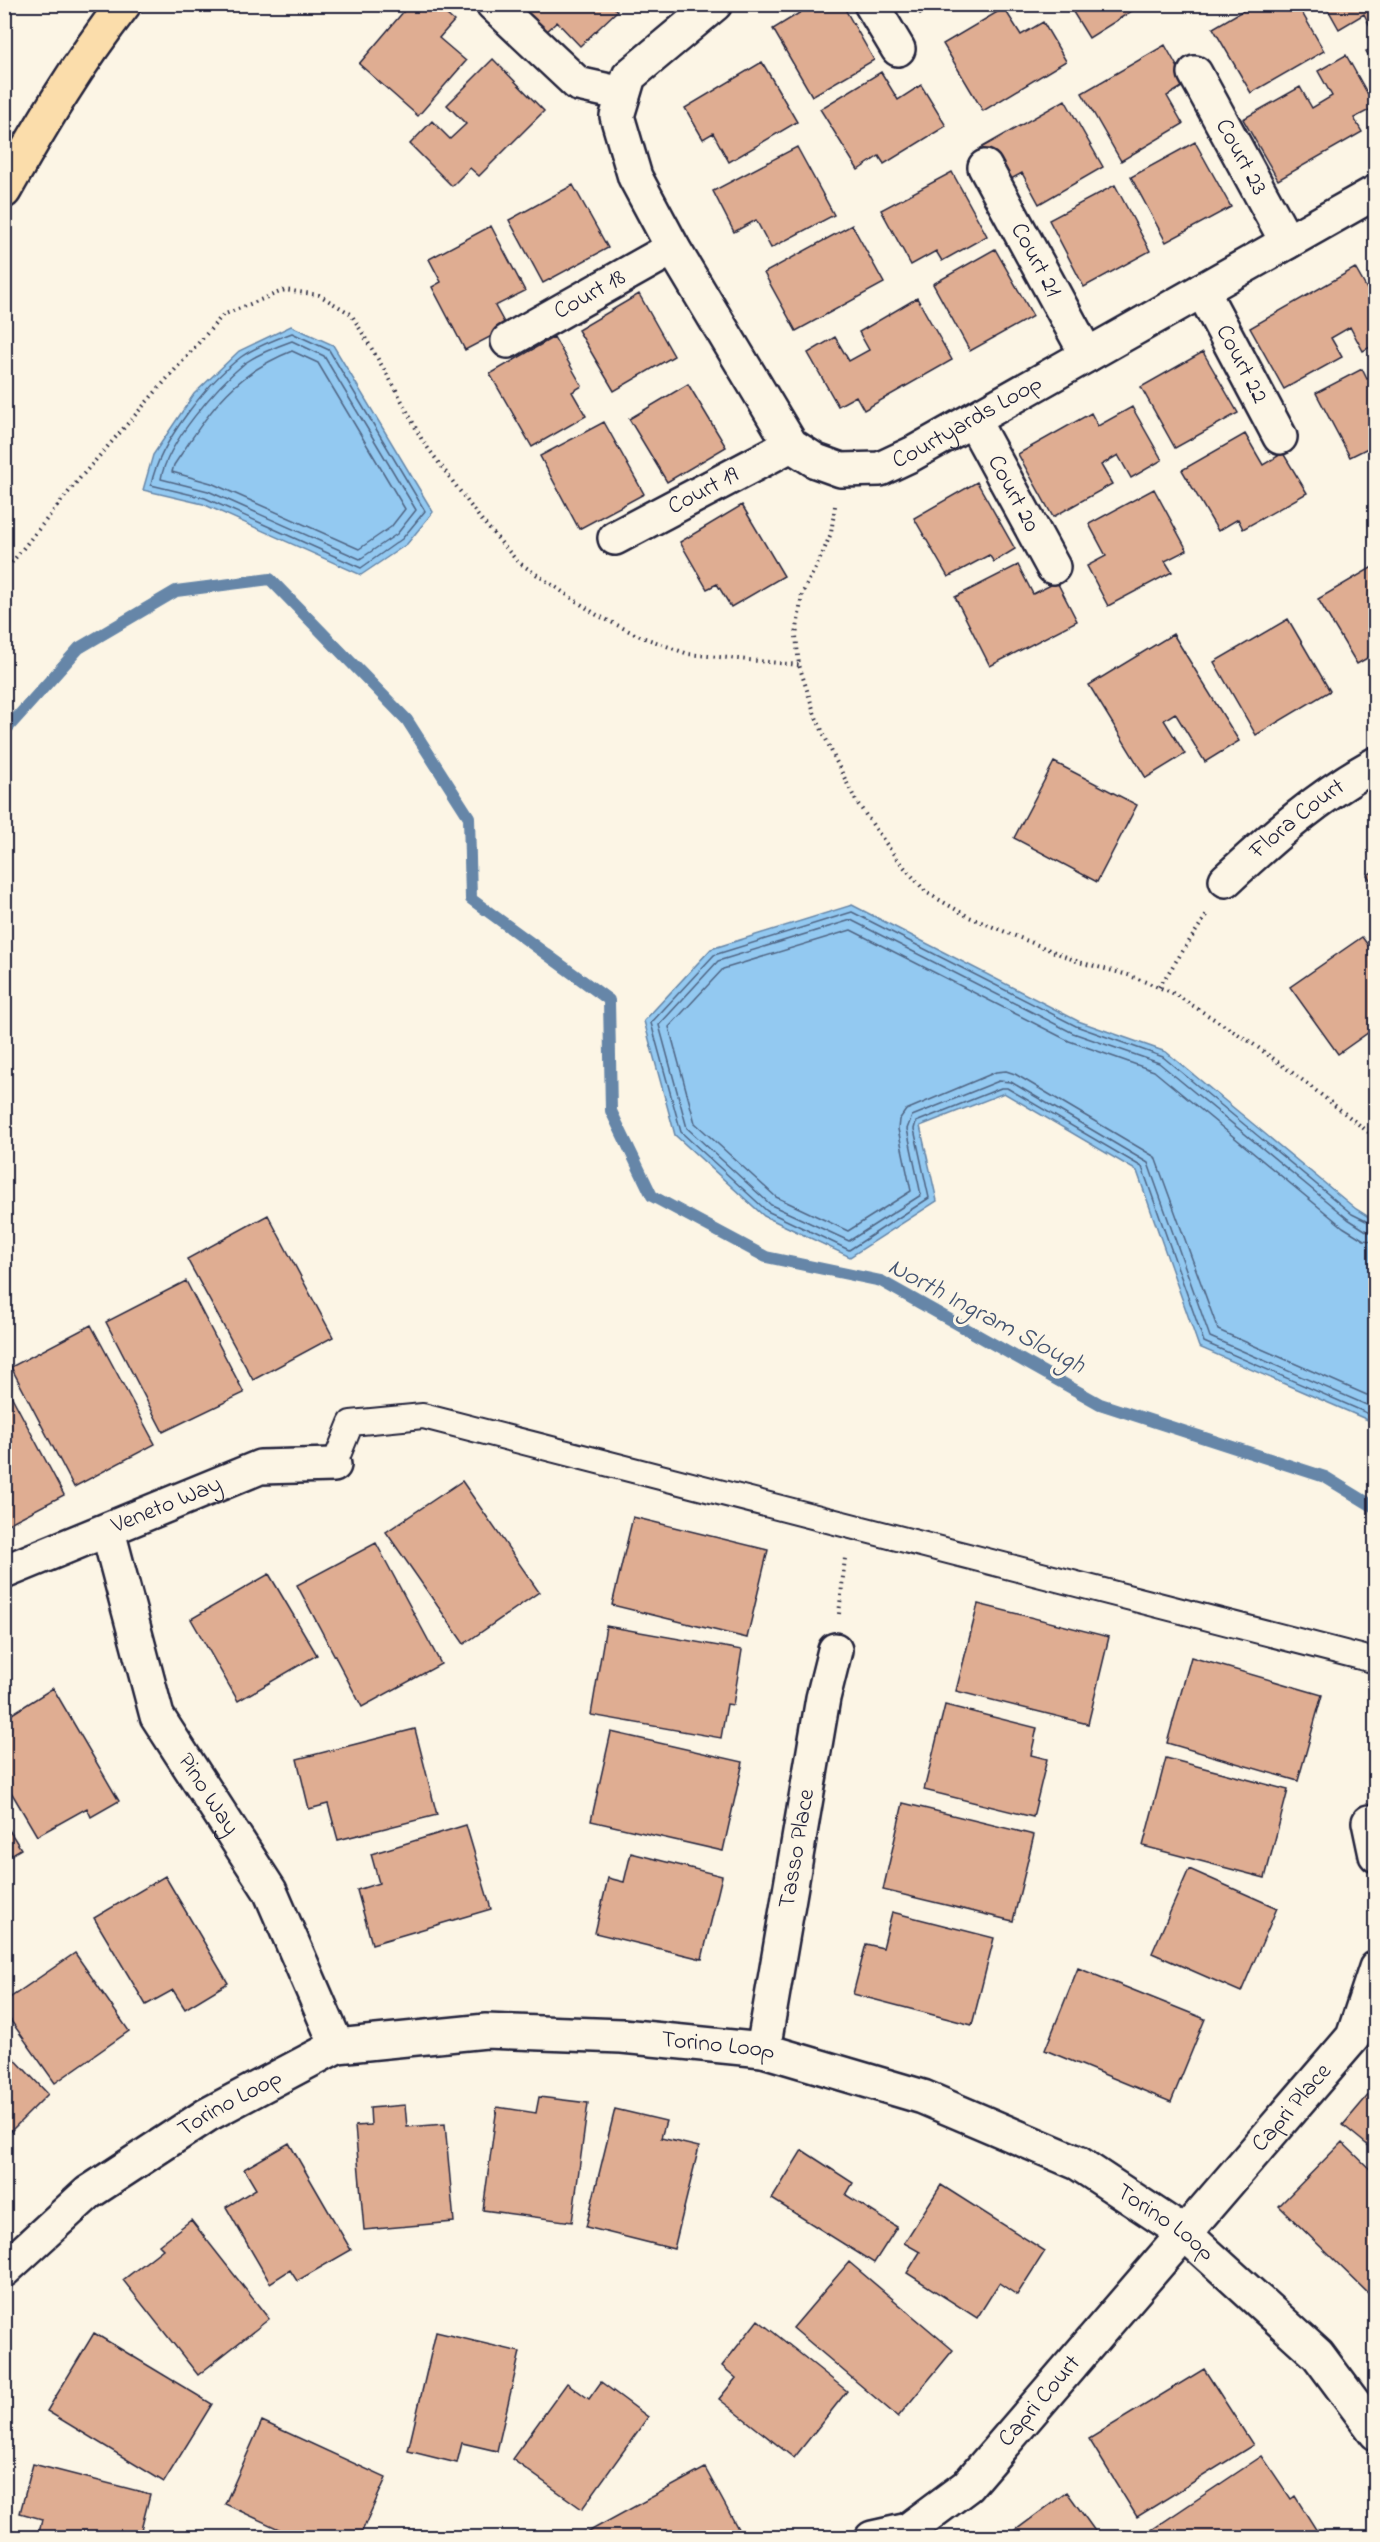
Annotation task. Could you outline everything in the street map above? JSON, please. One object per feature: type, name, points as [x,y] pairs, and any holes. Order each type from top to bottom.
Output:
[{"type":"highway","points":[[4,191],[32,140],[102,33],[124,4]]},
{"type":"street","points":[[493,4],[578,84],[623,94]]},
{"type":"street","name":"Courtyards Loop","points":[[715,4],[628,76],[617,116],[635,177],[673,248],[791,445],[816,461],[841,470],[880,469],[912,454],[1376,192]]},
{"type":"street","points":[[871,4],[898,49]]},
{"type":"street","name":"Court 23","points":[[1195,73],[1287,242]]},
{"type":"street","name":"Court 21","points":[[986,167],[1087,355]]},
{"type":"street","name":"Court 18","points":[[508,341],[673,248]]},
{"type":"street","name":"Court 22","points":[[1202,290],[1280,437]]},
{"type":"street","name":"Court 20","points":[[973,420],[1053,567]]},
{"type":"street","name":"Court 19","points":[[615,538],[791,445]]},
{"type":"street","name":"Flora Court","points":[[1226,880],[1278,832],[1330,792],[1376,764]]},
{"type":"street","name":"Veneto Way","points":[[4,1572],[260,1467],[334,1465]]},
{"type":"street","name":"Pino Way","points":[[108,1531],[157,1716],[270,1891],[338,2046]]},
{"type":"street","name":"Tasso Place","points":[[763,2049],[823,1698],[835,1650]]},
{"type":"street","points":[[1368,1821],[1376,1856]]},
{"type":"street","name":"Capri Place","points":[[1184,2233],[1353,2037],[1376,1968]]},
{"type":"street","name":"Torino Loop","points":[[4,2270],[88,2193],[207,2115],[338,2046],[486,2031],[622,2036],[763,2049],[923,2097],[1078,2163],[1184,2233],[1318,2355],[1376,2433]]},
{"type":"street","name":"Capri Court","points":[[872,2538],[908,2530],[967,2486],[1184,2233]]},
{"type":"lane","points":[[334,1465],[351,1423],[423,1416],[1376,1661]]},
{"type":"path","points":[[4,572],[80,478],[223,315],[285,290],[319,295],[351,314],[394,386],[422,440],[479,517],[518,561],[597,615],[637,635],[688,654],[799,665]]},
{"type":"path","points":[[841,470],[831,533],[802,594],[796,636],[799,665],[815,715],[856,801],[897,859],[926,892],[969,917],[1020,940],[1171,992],[1249,1041],[1301,1078],[1376,1138]]},
{"type":"path","points":[[1159,987],[1202,924],[1226,880]]},
{"type":"path","points":[[835,1650],[848,1526]]},
{"type":"water","points":[[291,326],[333,345],[433,512],[407,544],[361,575],[203,504],[143,490],[153,455],[194,394],[239,351]]},
{"type":"water","points":[[852,905],[1078,1021],[1166,1052],[1356,1209],[1375,1221],[1375,1423],[1199,1347],[1137,1171],[1004,1093],[920,1126],[937,1201],[850,1257],[764,1216],[675,1135],[644,1021],[711,949]]},
{"type":"building","points":[[410,4],[434,4],[454,21],[439,38],[466,61],[418,116],[359,64]]},
{"type":"building","points":[[518,4],[611,4],[617,11],[580,46],[557,22],[545,33]]},
{"type":"building","points":[[814,4],[842,4],[874,60],[812,96],[773,29]]},
{"type":"building","points":[[914,4],[937,4],[920,14]]},
{"type":"building","points":[[1068,4],[1143,4],[1089,38]]},
{"type":"building","points":[[1254,4],[1297,4],[1324,51],[1251,93],[1213,28]]},
{"type":"building","points":[[1325,4],[1376,4],[1376,23],[1370,26],[1364,14],[1339,29]]},
{"type":"building","points":[[1004,8],[1021,35],[1043,22],[1066,61],[983,111],[943,44]]},
{"type":"building","points":[[1165,45],[1187,84],[1167,96],[1183,124],[1121,161],[1082,93]]},
{"type":"building","points":[[1376,47],[1376,68],[1366,51]]},
{"type":"building","points":[[1346,55],[1375,107],[1354,118],[1362,132],[1278,180],[1243,119],[1300,87],[1312,108],[1332,96],[1318,71]]},
{"type":"building","points":[[493,59],[544,111],[479,176],[470,168],[452,186],[410,144],[432,121],[450,139],[466,124],[447,105]]},
{"type":"building","points":[[762,62],[797,122],[729,162],[713,133],[703,139],[685,108]]},
{"type":"building","points":[[881,72],[898,100],[921,85],[946,126],[884,164],[879,156],[858,170],[820,109]]},
{"type":"building","points":[[1065,100],[1103,167],[1039,204],[1022,173],[1000,185],[979,149]]},
{"type":"building","points":[[1195,142],[1231,207],[1166,242],[1131,177]]},
{"type":"building","points":[[797,147],[834,215],[771,248],[756,220],[734,232],[713,191]]},
{"type":"building","points":[[952,172],[987,236],[942,261],[936,251],[911,265],[881,210]]},
{"type":"building","points":[[573,185],[608,248],[543,283],[509,220]]},
{"type":"building","points":[[1115,185],[1150,251],[1084,287],[1049,220]]},
{"type":"building","points":[[852,225],[884,283],[796,331],[764,273]]},
{"type":"building","points":[[491,226],[525,291],[495,306],[507,328],[465,350],[432,287],[441,282],[429,259]]},
{"type":"building","points":[[995,249],[1033,316],[970,351],[933,284]]},
{"type":"building","points":[[1355,268],[1376,305],[1376,344],[1363,351],[1350,327],[1331,338],[1342,357],[1284,389],[1250,328]]},
{"type":"building","points":[[639,294],[674,356],[614,391],[578,330]]},
{"type":"building","points":[[917,298],[952,360],[864,410],[856,396],[838,406],[808,353],[835,337],[849,361],[869,350],[859,332]]},
{"type":"building","points":[[554,337],[582,386],[572,392],[586,416],[532,447],[490,374]]},
{"type":"building","points":[[1203,352],[1238,413],[1175,448],[1141,387]]},
{"type":"building","points":[[1362,369],[1367,379],[1376,375],[1376,444],[1350,457],[1316,393]]},
{"type":"building","points":[[688,384],[726,447],[667,482],[629,419]]},
{"type":"building","points":[[1132,407],[1162,460],[1131,478],[1118,455],[1101,465],[1112,484],[1053,517],[1018,454],[1091,413],[1098,426]]},
{"type":"building","points":[[604,422],[644,494],[579,529],[540,456]]},
{"type":"building","points":[[1245,434],[1263,465],[1283,453],[1307,493],[1243,529],[1238,519],[1218,531],[1182,470]]},
{"type":"building","points":[[977,482],[1015,549],[994,562],[989,555],[948,577],[914,518]]},
{"type":"building","points":[[1154,489],[1187,550],[1165,561],[1172,572],[1108,606],[1087,566],[1106,556],[1089,524]]},
{"type":"building","points":[[742,505],[784,576],[731,607],[717,584],[707,589],[680,542]]},
{"type":"building","points":[[1018,565],[1033,594],[1057,582],[1077,621],[990,666],[955,597]]},
{"type":"building","points":[[1376,565],[1376,653],[1357,664],[1318,599]]},
{"type":"building","points":[[1288,619],[1330,691],[1256,735],[1214,662]]},
{"type":"building","points":[[1173,634],[1239,741],[1205,762],[1175,713],[1164,720],[1185,754],[1146,778],[1089,685]]},
{"type":"building","points":[[1054,762],[1137,805],[1097,882],[1014,838]]},
{"type":"building","points":[[1376,870],[1376,889],[1367,875]]},
{"type":"building","points":[[1362,937],[1376,956],[1376,1027],[1338,1054],[1290,987]]},
{"type":"building","points":[[268,1215],[333,1337],[253,1380],[187,1259]]},
{"type":"building","points":[[186,1281],[244,1393],[163,1432],[106,1322]]},
{"type":"building","points":[[91,1325],[155,1444],[74,1487],[11,1367]]},
{"type":"building","points":[[4,1382],[64,1495],[4,1526]]},
{"type":"building","points":[[462,1481],[539,1592],[464,1644],[386,1532]]},
{"type":"building","points":[[633,1517],[768,1550],[747,1638],[612,1605]]},
{"type":"building","points":[[376,1543],[441,1664],[362,1707],[297,1585]]},
{"type":"building","points":[[269,1574],[317,1655],[238,1701],[191,1619]]},
{"type":"building","points":[[978,1604],[1109,1637],[1088,1724],[956,1691]]},
{"type":"building","points":[[606,1626],[742,1650],[733,1705],[727,1704],[721,1738],[591,1715]]},
{"type":"building","points":[[1191,1657],[1322,1695],[1298,1781],[1167,1743]]},
{"type":"building","points":[[53,1688],[119,1801],[91,1817],[87,1808],[37,1836],[4,1780],[4,1719]]},
{"type":"building","points":[[945,1705],[1037,1728],[1031,1755],[1047,1759],[1033,1817],[924,1790]]},
{"type":"building","points":[[415,1729],[437,1815],[338,1840],[328,1804],[309,1809],[297,1759]]},
{"type":"building","points":[[611,1732],[743,1762],[723,1851],[591,1821]]},
{"type":"building","points":[[1166,1758],[1288,1790],[1265,1878],[1143,1846]]},
{"type":"building","points":[[903,1803],[1034,1835],[1013,1921],[883,1890]]},
{"type":"building","points":[[4,1822],[21,1849],[4,1859]]},
{"type":"building","points":[[466,1825],[491,1909],[372,1944],[357,1890],[379,1883],[371,1854]]},
{"type":"building","points":[[631,1853],[722,1876],[702,1959],[595,1933],[608,1878],[624,1882]]},
{"type":"building","points":[[1189,1869],[1277,1908],[1241,1992],[1152,1953]]},
{"type":"building","points":[[165,1876],[228,1983],[185,2009],[173,1990],[146,2005],[94,1918]]},
{"type":"building","points":[[892,1912],[994,1938],[972,2025],[853,1994],[866,1944],[883,1948]]},
{"type":"building","points":[[75,1953],[129,2031],[55,2083],[4,2011],[4,2002]]},
{"type":"building","points":[[1078,1968],[1205,2019],[1171,2102],[1045,2050]]},
{"type":"building","points":[[4,2048],[48,2094],[4,2138]]},
{"type":"building","points":[[1376,2086],[1376,2152],[1343,2125]]},
{"type":"building","points":[[539,2097],[588,2103],[572,2222],[483,2210],[497,2107],[536,2113]]},
{"type":"building","points":[[405,2105],[407,2127],[445,2124],[454,2222],[364,2230],[355,2126],[371,2125],[370,2108]]},
{"type":"building","points":[[615,2109],[666,2121],[661,2138],[699,2147],[674,2249],[586,2227]]},
{"type":"building","points":[[1342,2142],[1376,2175],[1376,2296],[1373,2298],[1279,2206]]},
{"type":"building","points":[[289,2143],[351,2250],[297,2281],[290,2270],[270,2283],[226,2207],[256,2189],[244,2169]]},
{"type":"building","points":[[802,2150],[853,2183],[846,2195],[897,2227],[874,2263],[772,2199]]},
{"type":"building","points":[[941,2185],[1045,2251],[1017,2295],[999,2283],[977,2318],[907,2273],[920,2252],[904,2243]]},
{"type":"building","points":[[191,2220],[269,2319],[198,2375],[123,2280],[163,2249],[159,2245]]},
{"type":"building","points":[[849,2262],[953,2350],[898,2417],[793,2328]]},
{"type":"building","points":[[758,2320],[847,2391],[794,2458],[719,2399],[736,2378],[722,2366]]},
{"type":"building","points":[[436,2332],[520,2352],[497,2451],[462,2443],[457,2463],[408,2451]]},
{"type":"building","points":[[94,2333],[212,2404],[164,2482],[47,2411]]},
{"type":"building","points":[[1204,2369],[1253,2445],[1137,2517],[1089,2439]]},
{"type":"building","points":[[601,2382],[648,2417],[582,2509],[512,2459],[567,2383],[589,2399]]},
{"type":"building","points":[[262,2421],[386,2478],[359,2538],[298,2538],[225,2504]]},
{"type":"building","points":[[1262,2456],[1291,2499],[1295,2496],[1317,2531],[1308,2538],[1154,2538],[1150,2531]]},
{"type":"building","points":[[33,2464],[150,2494],[139,2538],[38,2538],[42,2519],[20,2513]]},
{"type":"building","points":[[705,2468],[743,2538],[589,2538],[586,2533]]},
{"type":"building","points":[[1067,2492],[1100,2538],[1005,2538]]},
{"type":"waterway","name":"North Ingram Slough","points":[[4,732],[79,648],[176,591],[270,579],[407,720],[469,817],[471,899],[609,1000],[611,1111],[652,1196],[766,1257],[881,1281],[1100,1404],[1325,1477],[1376,1508]]}]
